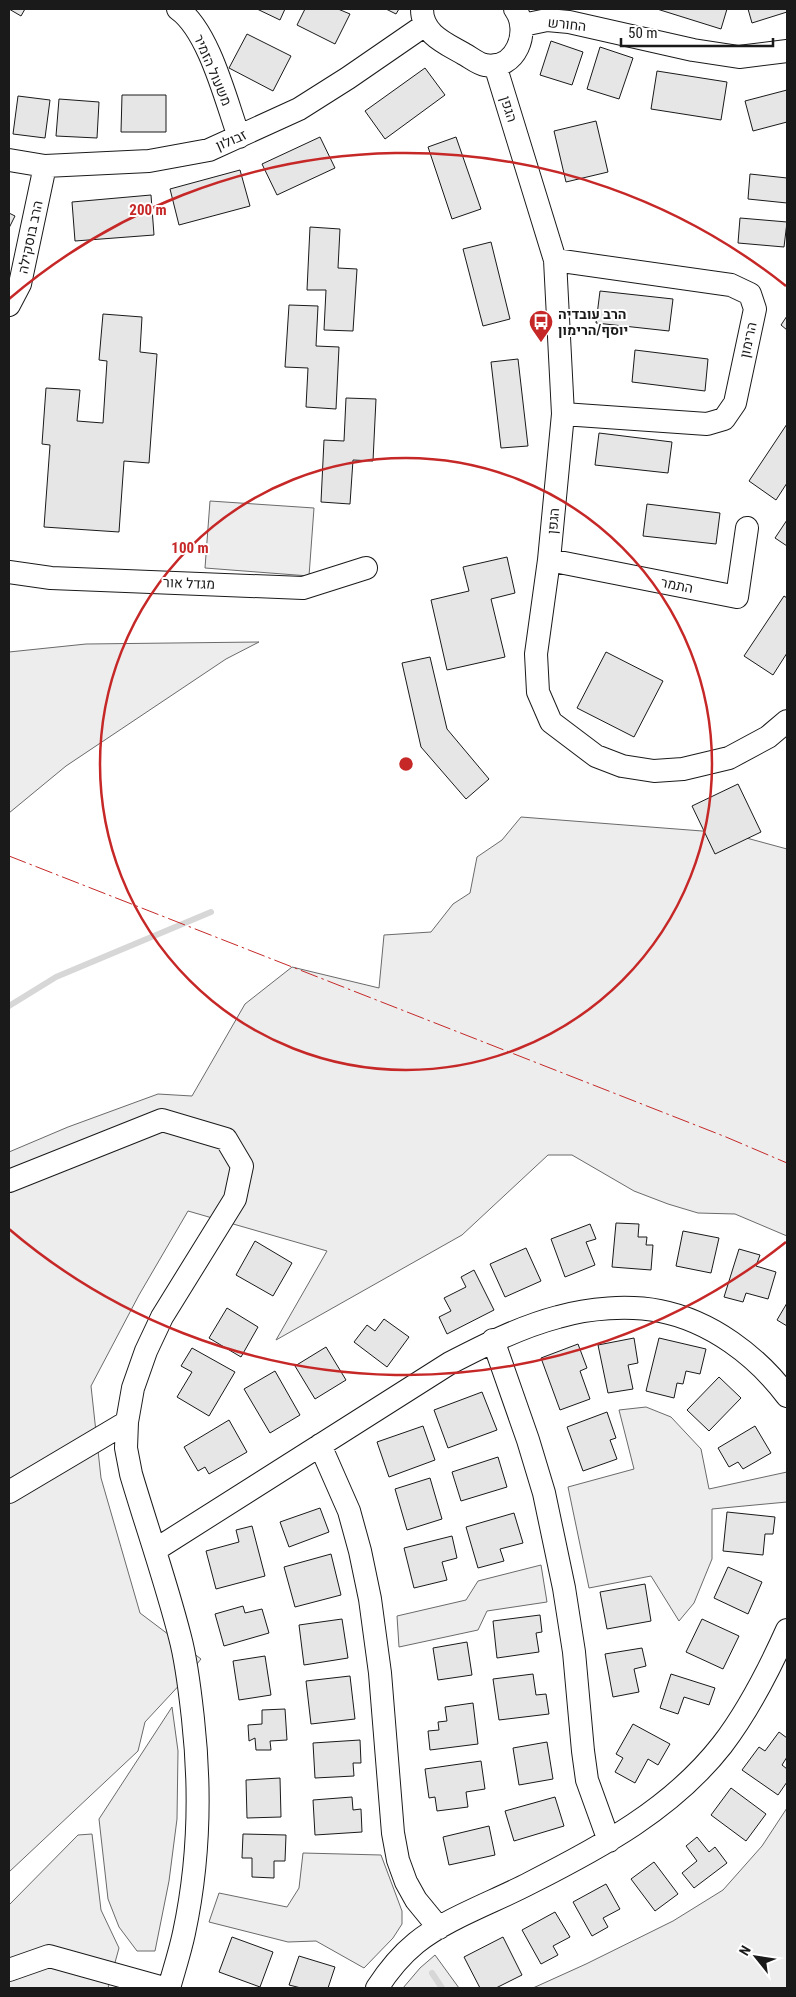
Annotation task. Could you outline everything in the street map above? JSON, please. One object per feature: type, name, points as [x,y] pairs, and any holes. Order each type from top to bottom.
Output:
[{"type":"street","name":"משעול הזמיר","points":[[178,9],[187,15],[202,40],[216,70],[239,137]]},
{"type":"street","name":"זבולון","points":[[9,160],[45,166],[149,162],[209,150],[298,109],[348,78],[423,17]]},
{"type":"street","points":[[423,17],[432,34],[449,46],[484,65],[495,65],[514,55],[523,36],[519,17]]},
{"type":"street","name":"החורש","points":[[519,17],[569,22],[693,50],[739,57],[787,51]]},
{"type":"street","name":"הגפן","points":[[495,65],[556,260],[563,414],[549,560],[536,654],[538,692],[551,722],[596,756],[622,766],[654,771],[683,769],[729,758],[768,737],[787,722]]},
{"type":"street","name":"הרב בוסקילה","points":[[9,306],[20,284],[45,166]]},
{"type":"street","name":"הרימון","points":[[556,260],[731,284],[750,294],[755,309],[735,403],[724,419],[707,424],[563,414]]},
{"type":"street","name":"התמר","points":[[549,560],[737,597],[747,528]]},
{"type":"street","name":"מגדל אור","points":[[9,572],[51,578],[303,588],[366,568]]},
{"type":"street","points":[[9,1181],[162,1120],[226,1138],[242,1166],[235,1199],[162,1316],[146,1351],[133,1388],[127,1422],[126,1448],[131,1474],[181,1638],[190,1694],[198,1784],[197,1834],[192,1887],[184,1935],[170,1988]]},
{"type":"street","points":[[155,1550],[442,1368],[493,1340],[559,1317],[622,1308],[660,1311],[696,1323],[726,1339],[749,1355],[772,1375],[787,1396]]},
{"type":"street","points":[[493,1340],[528,1440],[544,1493],[564,1588],[574,1652],[587,1780],[609,1841]]},
{"type":"street","points":[[9,1492],[127,1422]]},
{"type":"street","points":[[320,1445],[349,1511],[370,1599],[380,1673],[393,1833],[398,1860],[406,1882],[416,1900],[439,1928]]},
{"type":"street","points":[[377,1988],[390,1969],[416,1942],[439,1928],[530,1884],[609,1841],[660,1807],[694,1778],[722,1745],[768,1672],[787,1630]]},
{"type":"street","points":[[9,1970],[49,1956],[164,1988]]},
{"type":"shaded area","points":[[210,501],[314,508],[309,576],[205,568]]},
{"type":"shaded area","points":[[259,642],[226,659],[66,766],[9,813],[9,652],[86,644]]},
{"type":"shaded area","points":[[521,817],[728,833],[787,849],[787,1236],[735,1214],[698,1213],[668,1204],[634,1191],[572,1155],[548,1155],[462,1235],[276,1340],[327,1251],[188,1211],[139,1295],[91,1386],[101,1478],[140,1613],[201,1659],[145,1722],[138,1751],[9,1872],[9,1152],[68,1127],[158,1094],[192,1096],[245,1004],[292,967],[379,988],[384,935],[431,932],[453,904],[470,893],[477,857],[502,840]]},
{"type":"shaded area","points":[[646,1407],[671,1417],[701,1449],[709,1489],[787,1472],[787,1502],[712,1509],[712,1559],[694,1603],[679,1621],[651,1576],[589,1588],[568,1487],[634,1469],[619,1410]]},
{"type":"shaded area","points":[[541,1565],[547,1602],[487,1611],[478,1630],[399,1647],[397,1616],[466,1600],[478,1581]]},
{"type":"shaded area","points":[[172,1707],[178,1751],[177,1819],[169,1881],[155,1951],[137,1951],[119,1927],[108,1899],[99,1819]]},
{"type":"shaded area","points":[[787,1808],[787,1988],[533,1988],[673,1921],[723,1890],[762,1846]]},
{"type":"shaded area","points":[[92,1834],[101,1910],[119,1948],[108,1988],[9,1988],[9,1905],[78,1835]]},
{"type":"shaded area","points":[[303,1853],[381,1855],[402,1911],[402,1924],[393,1938],[364,1968],[316,1941],[288,1942],[209,1922],[219,1893],[287,1907],[299,1888]]},
{"type":"shaded area","points":[[435,1955],[459,1988],[403,1988],[420,1968]]},
{"type":"building","points":[[9,9],[25,9],[21,16]]},
{"type":"building","points":[[257,9],[285,9],[280,20]]},
{"type":"building","points":[[305,9],[338,9],[350,14],[335,44],[297,25]]},
{"type":"building","points":[[386,9],[399,9],[396,14]]},
{"type":"building","points":[[657,9],[727,9],[721,29]]},
{"type":"building","points":[[748,9],[787,9],[787,12],[752,23]]},
{"type":"building","points":[[247,34],[291,56],[273,91],[229,68]]},
{"type":"building","points":[[551,41],[583,52],[572,85],[540,75]]},
{"type":"building","points":[[600,47],[633,58],[619,99],[587,89]]},
{"type":"building","points":[[425,68],[445,95],[385,139],[365,111]]},
{"type":"building","points":[[657,71],[727,82],[721,120],[651,109]]},
{"type":"building","points":[[787,90],[787,122],[753,131],[745,101]]},
{"type":"building","points":[[122,95],[166,95],[166,132],[121,132]]},
{"type":"building","points":[[18,96],[50,100],[45,138],[13,134]]},
{"type":"building","points":[[59,99],[99,102],[97,138],[56,136]]},
{"type":"building","points":[[596,121],[608,172],[566,182],[554,131]]},
{"type":"building","points":[[320,137],[335,168],[277,195],[262,164]]},
{"type":"building","points":[[456,137],[481,209],[452,219],[428,147]]},
{"type":"building","points":[[240,170],[250,206],[179,225],[170,189]]},
{"type":"building","points":[[750,174],[787,178],[787,203],[748,199]]},
{"type":"building","points":[[151,195],[154,235],[75,241],[72,202]]},
{"type":"building","points":[[9,213],[15,216],[9,228]]},
{"type":"building","points":[[740,218],[787,222],[784,247],[738,243]]},
{"type":"building","points":[[310,227],[340,229],[338,268],[357,269],[353,331],[324,330],[326,290],[307,290]]},
{"type":"building","points":[[491,242],[510,319],[483,326],[463,249]]},
{"type":"building","points":[[600,291],[673,299],[669,331],[596,323]]},
{"type":"building","points":[[289,305],[318,306],[316,346],[339,347],[336,409],[306,407],[308,368],[285,367]]},
{"type":"building","points":[[103,314],[142,317],[140,352],[157,354],[149,463],[124,461],[119,532],[44,527],[50,445],[42,444],[46,388],[80,390],[77,421],[103,423],[107,361],[99,360]]},
{"type":"building","points":[[787,316],[787,330],[781,325]]},
{"type":"building","points":[[635,350],[708,359],[705,391],[632,382]]},
{"type":"building","points":[[518,359],[528,446],[501,448],[491,362]]},
{"type":"building","points":[[346,398],[376,399],[373,461],[353,460],[350,504],[321,502],[324,440],[344,441]]},
{"type":"building","points":[[787,424],[787,483],[776,500],[749,481]]},
{"type":"building","points":[[599,433],[672,442],[668,473],[595,465]]},
{"type":"building","points":[[647,504],[720,513],[716,544],[643,536]]},
{"type":"building","points":[[787,520],[787,546],[775,538]]},
{"type":"building","points":[[507,557],[515,593],[491,599],[505,657],[447,670],[431,600],[469,591],[463,567]]},
{"type":"building","points":[[784,596],[787,598],[787,653],[773,675],[744,656]]},
{"type":"building","points":[[606,652],[663,681],[634,737],[577,708]]},
{"type":"building","points":[[430,657],[447,729],[489,779],[466,799],[421,747],[402,663]]},
{"type":"building","points":[[738,784],[761,832],[715,854],[692,806]]},
{"type":"building","points":[[616,1223],[639,1224],[638,1237],[647,1237],[646,1245],[653,1245],[651,1270],[612,1267]]},
{"type":"building","points":[[590,1224],[596,1239],[586,1242],[595,1265],[565,1277],[551,1239]]},
{"type":"building","points":[[683,1231],[719,1238],[711,1273],[676,1266]]},
{"type":"building","points":[[255,1241],[292,1263],[273,1296],[236,1275]]},
{"type":"building","points":[[526,1248],[541,1281],[505,1297],[490,1264]]},
{"type":"building","points":[[739,1249],[760,1255],[756,1266],[776,1272],[768,1299],[746,1293],[743,1302],[724,1297]]},
{"type":"building","points":[[474,1270],[494,1310],[447,1334],[439,1317],[451,1311],[444,1298],[466,1287],[461,1277]]},
{"type":"building","points":[[787,1303],[787,1326],[777,1320]]},
{"type":"building","points":[[227,1308],[258,1327],[241,1357],[209,1338]]},
{"type":"building","points":[[384,1319],[409,1337],[387,1367],[354,1342],[367,1325],[375,1331]]},
{"type":"building","points":[[634,1338],[638,1363],[628,1365],[633,1389],[608,1393],[598,1345]]},
{"type":"building","points":[[659,1338],[706,1349],[700,1374],[686,1371],[683,1384],[677,1383],[674,1398],[646,1391]]},
{"type":"building","points":[[578,1344],[587,1368],[580,1371],[590,1399],[560,1410],[541,1358]]},
{"type":"building","points":[[326,1347],[346,1380],[315,1399],[295,1366]]},
{"type":"building","points":[[192,1348],[235,1372],[209,1416],[177,1397],[192,1372],[181,1366]]},
{"type":"building","points":[[275,1371],[300,1415],[270,1433],[244,1389]]},
{"type":"building","points":[[719,1377],[741,1398],[709,1431],[687,1410]]},
{"type":"building","points":[[482,1392],[497,1430],[448,1448],[434,1410]]},
{"type":"building","points":[[607,1412],[616,1438],[610,1440],[617,1459],[583,1471],[567,1427]]},
{"type":"building","points":[[229,1420],[247,1452],[209,1474],[205,1467],[198,1471],[184,1447]]},
{"type":"building","points":[[423,1426],[435,1460],[389,1477],[377,1442]]},
{"type":"building","points":[[755,1426],[771,1453],[743,1469],[738,1462],[729,1467],[718,1448]]},
{"type":"building","points":[[498,1457],[507,1487],[461,1501],[452,1472]]},
{"type":"building","points":[[430,1478],[442,1519],[407,1530],[395,1489]]},
{"type":"building","points":[[320,1508],[329,1532],[289,1547],[280,1522]]},
{"type":"building","points":[[727,1512],[775,1517],[773,1534],[765,1534],[763,1555],[723,1551]]},
{"type":"building","points":[[514,1513],[523,1543],[500,1549],[504,1561],[478,1568],[466,1527]]},
{"type":"building","points":[[252,1526],[265,1576],[216,1589],[206,1551],[239,1542],[236,1530]]},
{"type":"building","points":[[452,1536],[457,1558],[442,1562],[447,1580],[414,1588],[404,1548]]},
{"type":"building","points":[[331,1554],[341,1595],[295,1607],[284,1567]]},
{"type":"building","points":[[728,1567],[762,1582],[748,1614],[714,1598]]},
{"type":"building","points":[[645,1584],[651,1621],[607,1629],[600,1592]]},
{"type":"building","points":[[243,1606],[245,1613],[262,1609],[269,1633],[224,1646],[215,1614]]},
{"type":"building","points":[[540,1615],[542,1632],[536,1633],[539,1652],[497,1658],[493,1621]]},
{"type":"building","points":[[342,1619],[348,1658],[304,1665],[299,1625]]},
{"type":"building","points":[[702,1619],[739,1636],[723,1669],[686,1652]]},
{"type":"building","points":[[467,1642],[472,1675],[438,1680],[433,1648]]},
{"type":"building","points":[[642,1648],[646,1666],[634,1669],[639,1692],[613,1697],[605,1654]]},
{"type":"building","points":[[265,1656],[271,1695],[239,1700],[233,1661]]},
{"type":"building","points":[[533,1674],[536,1695],[546,1694],[549,1714],[499,1720],[493,1679]]},
{"type":"building","points":[[671,1674],[715,1688],[709,1705],[684,1697],[678,1714],[660,1708]]},
{"type":"building","points":[[350,1676],[355,1719],[311,1724],[306,1681]]},
{"type":"building","points":[[473,1703],[478,1744],[430,1750],[428,1731],[439,1730],[438,1722],[447,1721],[445,1707]]},
{"type":"building","points":[[285,1709],[287,1740],[270,1741],[271,1750],[256,1750],[255,1738],[249,1741],[248,1725],[262,1724],[262,1710]]},
{"type":"building","points":[[633,1724],[670,1744],[658,1765],[648,1759],[635,1783],[615,1772],[623,1758],[616,1754]]},
{"type":"building","points":[[779,1732],[787,1738],[787,1757],[782,1765],[787,1769],[787,1782],[778,1795],[742,1770],[759,1747],[765,1751]]},
{"type":"building","points":[[360,1740],[361,1763],[353,1763],[354,1776],[315,1778],[313,1743]]},
{"type":"building","points":[[547,1742],[553,1779],[519,1785],[513,1748]]},
{"type":"building","points":[[481,1761],[485,1789],[466,1792],[468,1807],[437,1811],[435,1797],[429,1798],[425,1769]]},
{"type":"building","points":[[280,1778],[281,1817],[247,1818],[246,1780]]},
{"type":"building","points":[[731,1788],[766,1814],[746,1841],[711,1815]]},
{"type":"building","points":[[352,1797],[353,1810],[361,1809],[362,1832],[315,1835],[313,1800]]},
{"type":"building","points":[[555,1797],[564,1826],[514,1841],[505,1811]]},
{"type":"building","points":[[489,1826],[495,1855],[449,1865],[443,1837]]},
{"type":"building","points":[[243,1834],[286,1835],[285,1861],[274,1861],[274,1878],[252,1877],[252,1858],[242,1858]]},
{"type":"building","points":[[697,1837],[709,1852],[715,1847],[727,1863],[694,1888],[682,1873],[697,1861],[686,1846]]},
{"type":"building","points":[[654,1862],[678,1894],[655,1911],[631,1879]]},
{"type":"building","points":[[606,1884],[620,1909],[603,1918],[608,1927],[592,1936],[573,1902]]},
{"type":"building","points":[[555,1912],[570,1937],[553,1946],[558,1955],[541,1964],[522,1930]]},
{"type":"building","points":[[232,1937],[273,1952],[260,1987],[219,1972]]},
{"type":"building","points":[[503,1937],[522,1975],[496,1988],[480,1988],[464,1957]]},
{"type":"building","points":[[299,1956],[335,1967],[328,1988],[301,1988],[289,1985]]},
{"type":"waterway","points":[[9,1006],[56,977],[211,912]]},
{"type":"waterway","points":[[432,1973],[442,1988]]},
{"type":"power","points":[[9,856],[726,1137],[787,1163]]},
{"type":"place","name":"הרב עובדיה יוסף/הרימון","points":[[541,343]]}]
